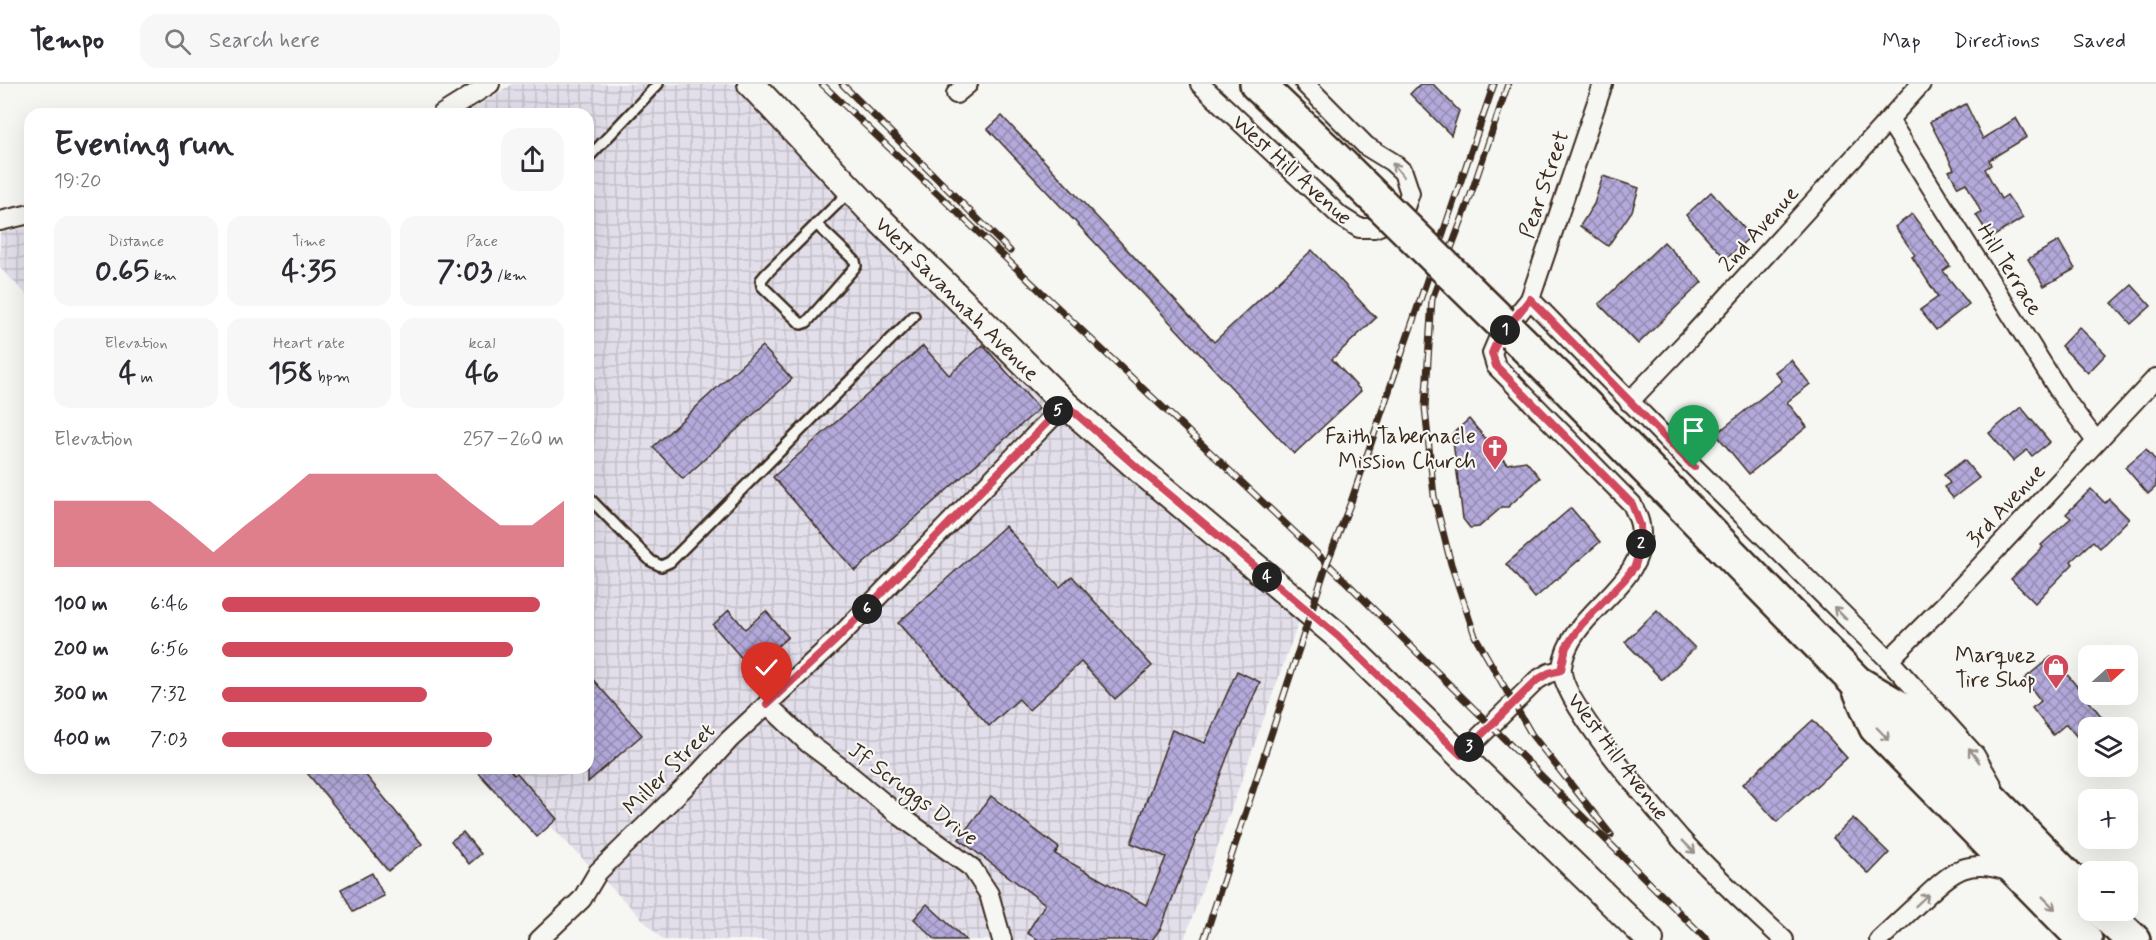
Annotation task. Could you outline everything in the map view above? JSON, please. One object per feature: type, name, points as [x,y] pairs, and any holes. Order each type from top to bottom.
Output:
[{"type":"highway","name":"West Hill Avenue","points":[[1257,84],[1563,383],[1857,683],[1903,710],[2078,888]]},
{"type":"highway","name":"West Hill Avenue","points":[[1857,683],[1876,727],[2085,940]]},
{"type":"highway","points":[[2113,921],[2133,940]]},
{"type":"street","points":[[452,108],[490,84]]},
{"type":"street","name":"West Savannah Avenue","points":[[751,84],[851,190],[1065,404],[1338,636],[1650,940]]},
{"type":"street","name":"West Hill Avenue","points":[[1200,84],[1340,216],[1359,228],[1374,228],[1387,223],[1404,210],[1410,193],[1403,172],[1392,162],[1366,146],[1305,84]]},
{"type":"street","name":"Pear Street","points":[[1530,299],[1602,84]]},
{"type":"street","name":"2nd Avenue","points":[[1629,402],[1921,84]]},
{"type":"street","name":"Hill Terrace","points":[[1889,120],[2062,397],[2096,441]]},
{"type":"street","points":[[0,221],[24,215]]},
{"type":"street","name":"West Hill Avenue","points":[[1785,940],[1681,838],[1581,714],[1567,690],[1561,670],[1566,647],[1581,625],[1635,566],[1641,545],[1640,525],[1632,504],[1496,366],[1492,353],[1498,339],[1530,299],[1629,402],[1889,660],[1975,755],[2014,823]]},
{"type":"street","name":"3rd Avenue","points":[[1889,660],[1949,600],[2156,378]]},
{"type":"street","name":"Miller Street","points":[[539,940],[582,899],[598,872],[729,740],[836,640],[1065,404]]},
{"type":"street","points":[[1461,755],[1537,680],[1549,673],[1561,670]]},
{"type":"street","name":"Jf Scruggs Drive","points":[[767,704],[807,744],[972,868],[988,894],[1002,940]]},
{"type":"street","name":"West Hill Avenue","points":[[1879,940],[1950,873],[1968,866],[1993,865],[2022,875]]},
{"type":"lane","points":[[594,152],[658,84]]},
{"type":"lane","points":[[816,224],[855,261],[856,266],[807,322],[801,324],[762,286],[761,280],[816,224],[851,190]]},
{"type":"lane","points":[[594,503],[651,561],[661,566],[670,562],[914,316]]},
{"type":"shaded area","points":[[513,84],[738,84],[882,234],[1300,618],[1184,940],[663,940],[499,774],[594,774],[594,108],[475,108]]},
{"type":"shaded area","points":[[24,228],[24,292],[0,268],[0,233]]},
{"type":"building","points":[[1420,84],[1433,84],[1459,111],[1451,135],[1410,94]]},
{"type":"building","points":[[1966,104],[1983,139],[2016,118],[2027,137],[1989,160],[1991,165],[1985,169],[2001,199],[2007,195],[2023,218],[1991,238],[1976,215],[1981,212],[1966,183],[1958,187],[1949,171],[1954,169],[1930,122]]},
{"type":"building","points":[[1002,116],[1214,342],[1312,250],[1376,318],[1332,359],[1361,391],[1294,454],[988,129]]},
{"type":"building","points":[[1603,176],[1639,188],[1632,211],[1608,246],[1580,226],[1594,204]]},
{"type":"building","points":[[1711,192],[1751,236],[1726,259],[1686,215]]},
{"type":"building","points":[[1912,214],[1950,266],[1943,271],[1969,304],[1936,330],[1920,310],[1938,297],[1912,257],[1915,255],[1895,227]]},
{"type":"building","points":[[2059,241],[2075,269],[2044,286],[2028,259]]},
{"type":"building","points":[[1664,242],[1702,282],[1638,344],[1599,304]]},
{"type":"building","points":[[2132,285],[2151,306],[2131,324],[2112,303]]},
{"type":"building","points":[[2079,327],[2106,354],[2088,373],[2061,346]]},
{"type":"building","points":[[983,345],[1039,409],[855,571],[773,477],[923,346],[949,375]]},
{"type":"building","points":[[762,346],[792,379],[683,479],[653,447]]},
{"type":"building","points":[[1791,360],[1810,384],[1787,402],[1807,427],[1749,474],[1716,434],[1782,381],[1775,372]]},
{"type":"building","points":[[2021,407],[2050,442],[2032,456],[2027,450],[2013,461],[1989,433]]},
{"type":"building","name":"Faith Tabernacle Mission Church","points":[[1469,419],[1507,464],[1526,461],[1540,478],[1508,507],[1502,507],[1479,527],[1470,528],[1463,519],[1452,434]]},
{"type":"building","points":[[2146,449],[2156,461],[2156,487],[2148,494],[2125,467]]},
{"type":"building","points":[[1964,460],[1979,478],[1953,498],[1944,487],[1950,483],[1944,475]]},
{"type":"building","points":[[2091,489],[2105,503],[2109,499],[2129,519],[2100,548],[2093,541],[2071,561],[2073,564],[2035,603],[2011,579],[2043,547],[2041,545],[2071,518],[2066,514]]},
{"type":"building","points":[[1571,508],[1600,542],[1535,598],[1506,564]]},
{"type":"building","points":[[1005,526],[1060,587],[1072,576],[1152,666],[1115,699],[1081,662],[1029,710],[1019,699],[989,726],[898,623]]},
{"type":"building","points":[[729,610],[745,629],[766,611],[788,637],[751,669],[713,625]]},
{"type":"building","points":[[1657,610],[1695,648],[1662,680],[1625,642]]},
{"type":"building","name":"Marquez Tire Shop","points":[[2052,656],[2078,688],[2078,705],[2092,705],[2102,717],[2078,717],[2078,738],[2066,724],[2053,735],[2032,708],[2041,701],[2024,679]]},
{"type":"building","points":[[1237,671],[1260,682],[1228,755],[1161,928],[1152,940],[1039,940],[1027,933],[1045,904],[959,839],[991,796],[1059,848],[1055,854],[1146,905],[1166,857],[1131,843],[1172,730],[1205,743]]},
{"type":"building","points":[[594,681],[642,735],[588,782],[588,774],[594,774]]},
{"type":"building","points":[[1813,720],[1847,758],[1777,822],[1743,784]]},
{"type":"building","points":[[308,774],[365,774],[422,844],[388,871]]},
{"type":"building","points":[[479,774],[518,774],[557,819],[537,837]]},
{"type":"building","points":[[1853,818],[1889,853],[1869,874],[1833,838]]},
{"type":"building","points":[[463,832],[481,854],[469,864],[451,841]]},
{"type":"building","points":[[372,873],[384,896],[353,912],[341,889]]},
{"type":"building","points":[[927,904],[966,940],[936,940],[914,919]]},
{"type":"railway","points":[[822,84],[1327,563],[1707,940]]},
{"type":"railway","points":[[842,84],[1010,251]]},
{"type":"railway","points":[[1204,940],[1327,563],[1351,502],[1494,84]]},
{"type":"railway","points":[[1508,84],[1467,206],[1432,299],[1425,408],[1434,496],[1451,564],[1475,636],[1532,735],[1611,835]]},
{"type":"place","name":"Faith Tabernacle Mission Church","points":[[1495,471]]},
{"type":"place","name":"Marquez Tire Shop","points":[[2056,690]]},
{"type":"route","points":[[767,704],[836,640],[1065,404],[1338,636],[1461,755],[1537,680],[1549,673],[1561,670],[1566,647],[1581,625],[1635,566],[1641,545],[1640,525],[1632,504],[1496,366],[1492,353],[1498,339],[1530,299],[1694,467]]}]
